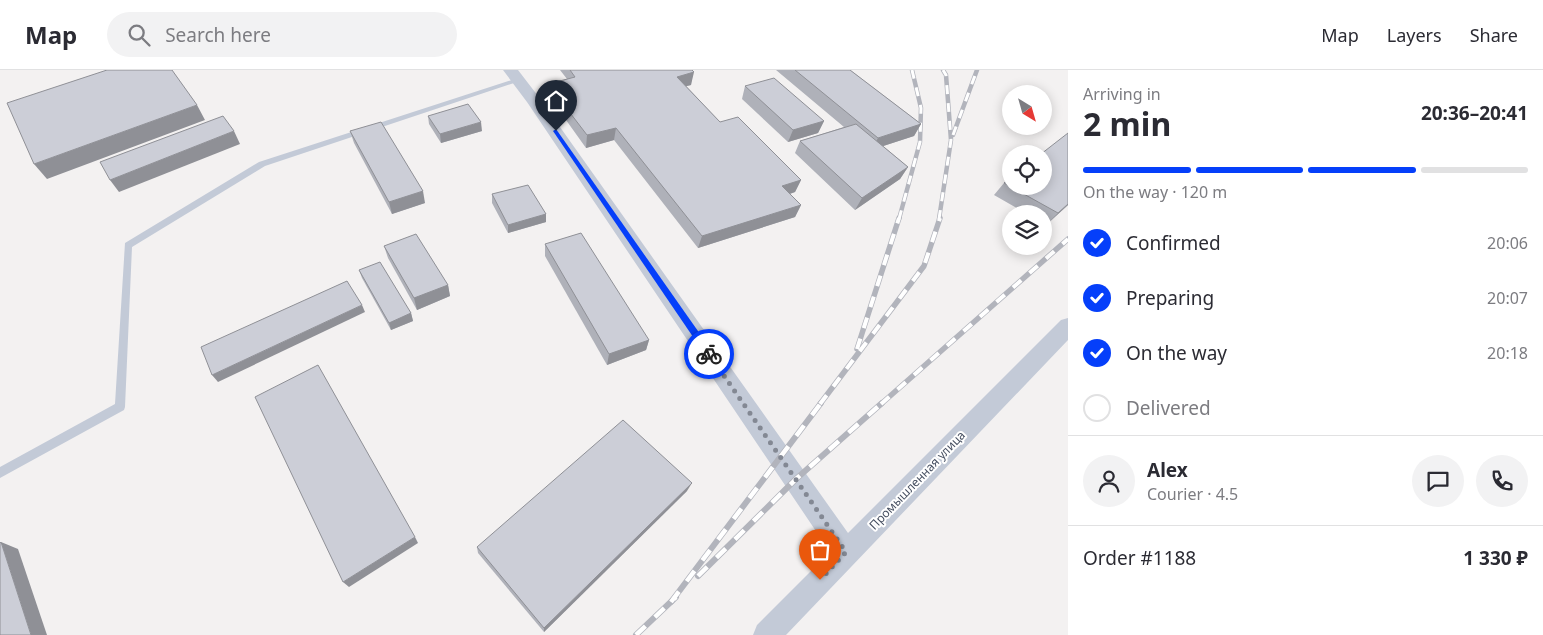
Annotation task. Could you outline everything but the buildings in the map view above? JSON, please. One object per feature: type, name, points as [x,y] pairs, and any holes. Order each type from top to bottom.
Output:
[{"type":"street","points":[[514,75],[846,552]]},
{"type":"street","name":"Промышленная улица","points":[[767,635],[1068,326]]},
{"type":"lane","points":[[0,473],[120,407],[128,245],[262,164],[514,75]]},
{"type":"railway","points":[[899,219],[920,142],[921,108],[912,70]]},
{"type":"railway","points":[[939,219],[951,140],[946,75],[943,70]]},
{"type":"railway","points":[[953,135],[977,70]]},
{"type":"railway","points":[[857,349],[899,218]]},
{"type":"railway","points":[[820,404],[924,266],[940,218]]},
{"type":"railway","points":[[881,404],[1068,239]]},
{"type":"railway","points":[[672,601],[821,403]]},
{"type":"railway","points":[[698,576],[796,479],[882,403]]},
{"type":"railway","points":[[672,601],[676,597]]},
{"type":"railway","points":[[636,635],[672,601]]},
{"type":"way so far","points":[[709,354],[846,552],[820,580]]},
{"type":"route","points":[[556,131],[709,354]]}]
